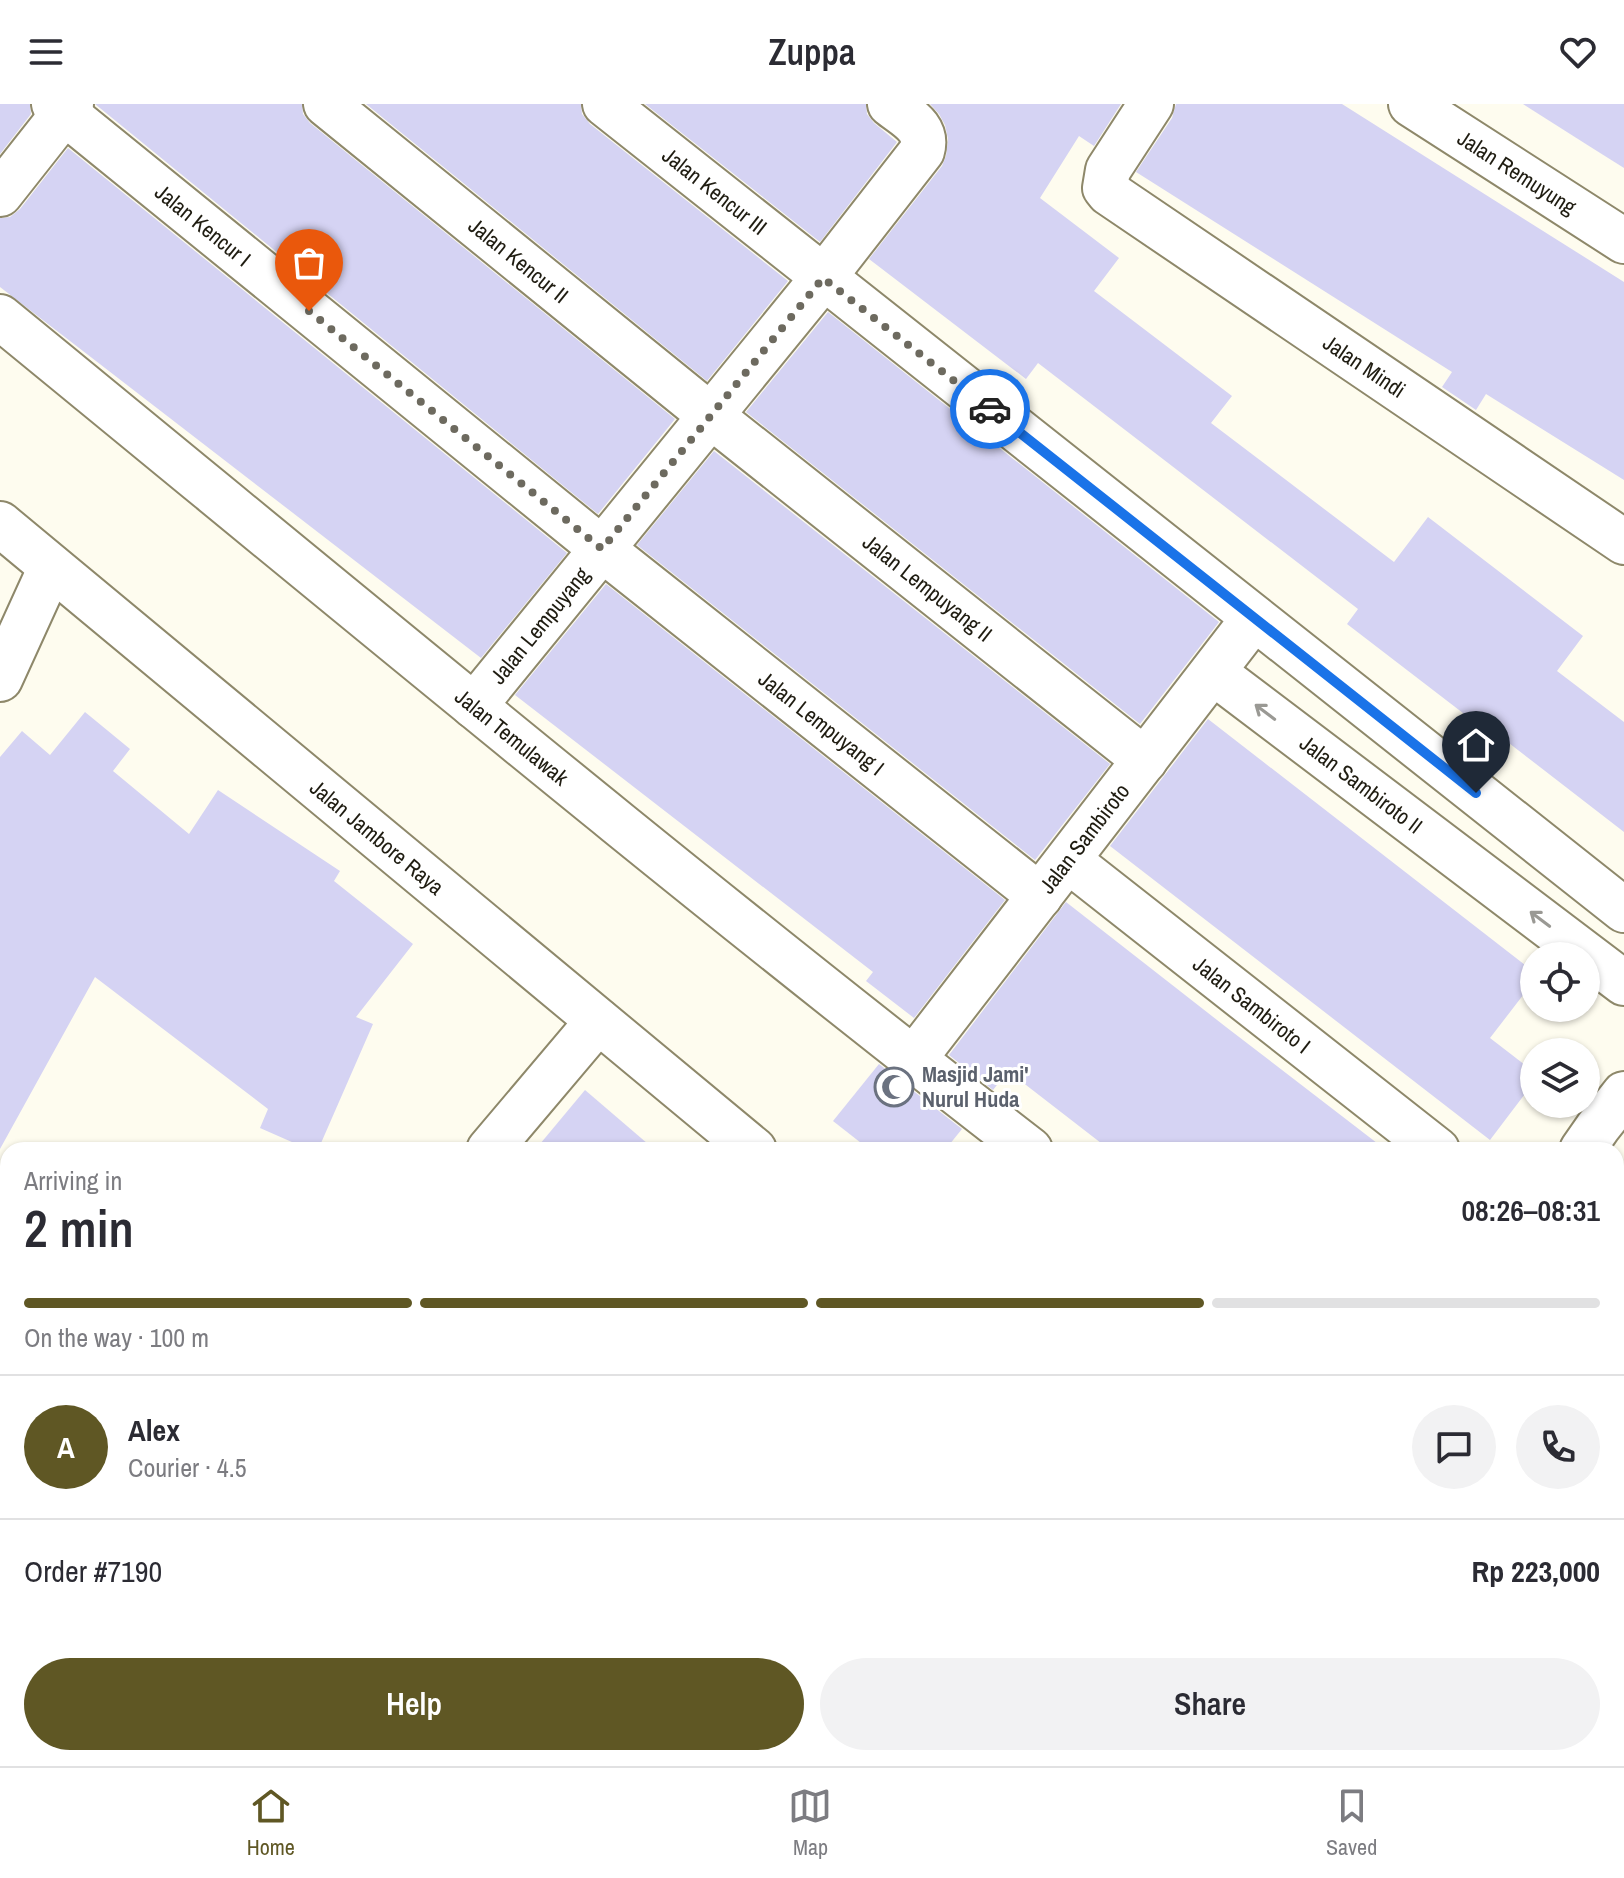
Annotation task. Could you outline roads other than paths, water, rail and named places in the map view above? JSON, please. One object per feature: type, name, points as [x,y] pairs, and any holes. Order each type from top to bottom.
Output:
[{"type":"street","name":"Jalan Kencur II","points":[[326,104],[711,416]]},
{"type":"street","name":"Jalan Kencur III","points":[[605,104],[1624,910]]},
{"type":"street","name":"Jalan Mindi","points":[[1151,104],[1108,170],[1105,188],[1109,193],[1624,542]]},
{"type":"street","name":"Jalan Remuyung","points":[[1411,104],[1624,241]]},
{"type":"street","points":[[0,194],[63,107]]},
{"type":"street","name":"Jalan Kencur I","points":[[63,107],[602,549]]},
{"type":"street","name":"Jalan Lempuyang","points":[[474,706],[823,278],[922,151],[924,141],[905,116]]},
{"type":"street","name":"Jalan Temulawak","points":[[0,317],[474,706],[913,1060],[1020,1142]]},
{"type":"street","name":"Jalan Lempuyang II","points":[[711,416],[1145,760]]},
{"type":"street","name":"Jalan Jambore Raya","points":[[0,524],[744,1142]]},
{"type":"street","name":"Jalan Lempuyang I","points":[[602,549],[1040,896]]},
{"type":"street","points":[[0,679],[51,567]]},
{"type":"street","name":"Jalan Sambiroto","points":[[913,1060],[1254,618]]},
{"type":"street","name":"Jalan Sambiroto II","points":[[1213,672],[1624,983]]},
{"type":"street","name":"Jalan Sambiroto I","points":[[1068,860],[1427,1142]]},
{"type":"street","points":[[496,1142],[598,1021]]},
{"type":"street","points":[[1588,1142],[1624,1094]]},
{"type":"place","name":"Masjid Jami' Nurul Huda","points":[[894,1087]]}]
